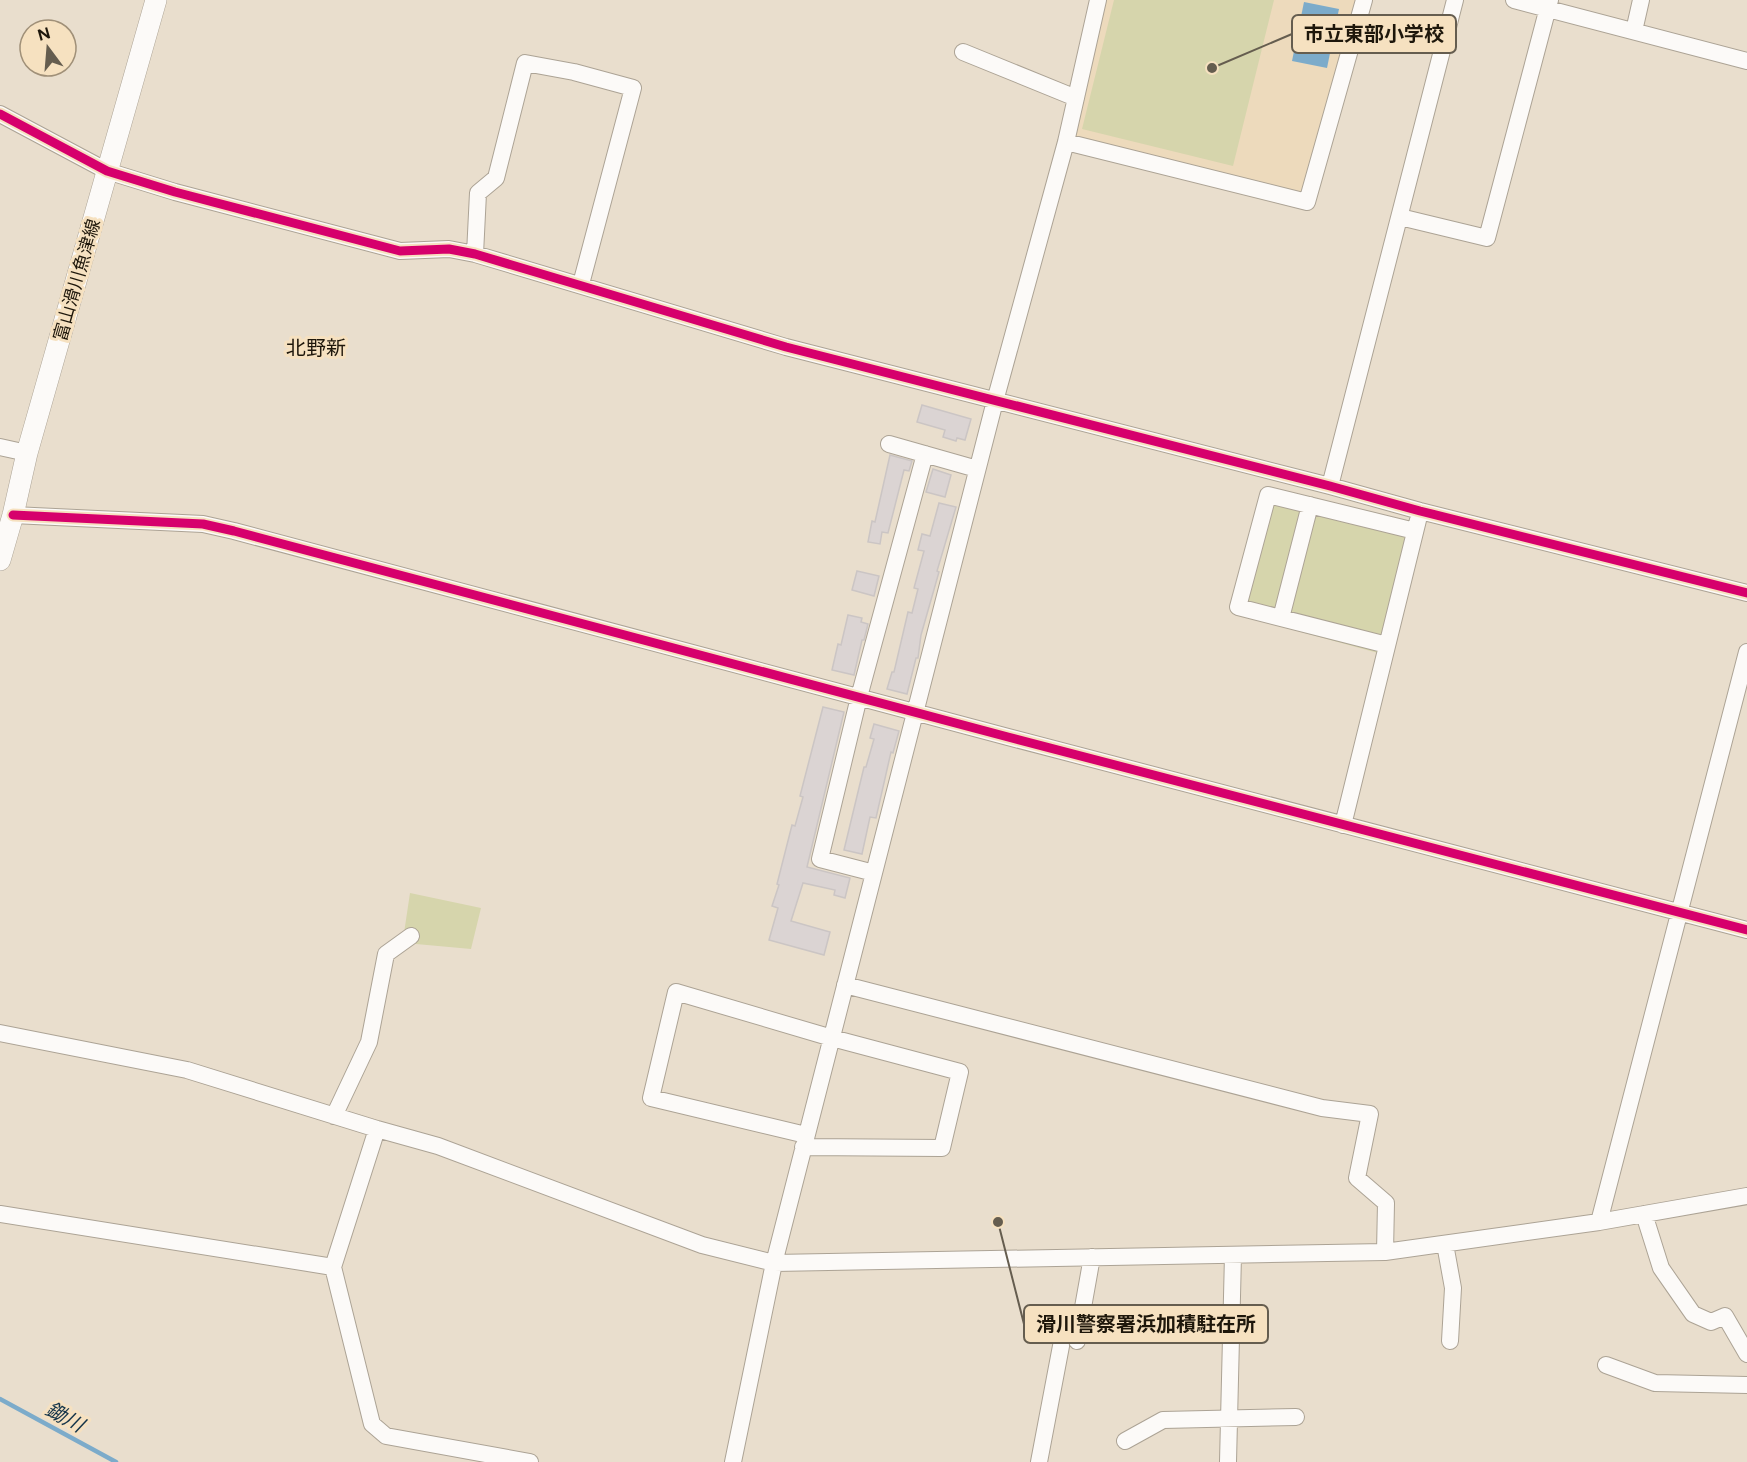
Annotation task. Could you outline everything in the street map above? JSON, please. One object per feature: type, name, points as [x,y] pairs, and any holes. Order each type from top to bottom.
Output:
[{"type":"main road","name":"富山滑川魚津線","points":[[0,560],[27,453],[156,0]]},
{"type":"street","points":[[733,1462],[774,1263],[977,469],[1066,142],[1098,0]]},
{"type":"street","points":[[1066,142],[1307,202],[1364,0]]},
{"type":"street","points":[[1330,486],[1455,0]]},
{"type":"street","points":[[1514,0],[1549,4],[1634,32],[1747,61]]},
{"type":"street","points":[[1634,32],[1641,0]]},
{"type":"street","points":[[1400,217],[1487,238],[1549,4]]},
{"type":"street","points":[[963,52],[1076,98]]},
{"type":"street","points":[[475,254],[478,193],[496,178],[525,63],[574,72],[633,88],[581,284]]},
{"type":"street","points":[[0,114],[107,171],[175,192],[400,251],[449,249],[475,254],[786,347],[1420,511],[1747,592]]},
{"type":"street","points":[[889,444],[977,469]]},
{"type":"street","points":[[0,447],[27,453]]},
{"type":"street","points":[[874,873],[820,859],[860,697],[925,454]]},
{"type":"street","points":[[1387,645],[1238,607],[1268,495],[1415,531]]},
{"type":"street","points":[[1281,618],[1310,505]]},
{"type":"street","points":[[1343,825],[1420,511]]},
{"type":"street","points":[[13,515],[202,524],[234,531],[1747,930]]},
{"type":"street","points":[[1599,1222],[1747,652]]},
{"type":"street","points":[[333,1116],[369,1042],[386,954],[411,936]]},
{"type":"street","points":[[845,985],[1322,1108],[1370,1114],[1357,1178],[1386,1203],[1385,1252]]},
{"type":"street","points":[[676,992],[832,1038],[960,1072],[942,1148],[805,1141],[651,1098],[676,992]]},
{"type":"street","points":[[0,1033],[187,1070],[438,1146],[702,1245],[774,1263],[1385,1252],[1599,1222],[1747,1196]]},
{"type":"street","points":[[377,1129],[333,1267],[372,1424],[387,1437],[530,1462]]},
{"type":"street","points":[[0,1214],[333,1267]]},
{"type":"street","points":[[1644,1214],[1661,1268],[1693,1314],[1711,1322],[1725,1316],[1747,1354]]},
{"type":"street","points":[[1445,1244],[1453,1288],[1450,1341]]},
{"type":"street","points":[[1228,1462],[1233,1255]]},
{"type":"street","points":[[1039,1462],[1092,1257]]},
{"type":"street","points":[[1606,1365],[1655,1383],[1747,1384]]},
{"type":"street","points":[[1125,1441],[1163,1420],[1296,1417]]},
{"type":"shaded area","points":[[1105,0],[1355,0],[1301,194],[1070,136]]},
{"type":"green space","points":[[1114,0],[1274,0],[1233,166],[1082,129]]},
{"type":"green space","points":[[1264,490],[1409,525],[1378,653],[1231,613]]},
{"type":"green space","points":[[410,893],[481,908],[471,949],[416,944],[404,933]]},
{"type":"water","points":[[1304,2],[1339,9],[1327,68],[1292,61]]},
{"type":"building","points":[[922,405],[971,419],[965,440],[957,438],[956,441],[943,437],[945,430],[917,422]]},
{"type":"building","points":[[890,455],[912,461],[909,471],[904,470],[888,533],[882,532],[880,544],[868,542],[872,521],[875,522]]},
{"type":"building","points":[[933,469],[951,475],[945,497],[926,492]]},
{"type":"building","points":[[939,503],[956,507],[937,571],[939,572],[907,694],[887,689],[892,672],[894,672],[908,612],[912,613],[918,589],[914,588],[924,551],[918,550],[922,534],[930,536]]},
{"type":"building","points":[[857,571],[879,576],[874,596],[852,590]]},
{"type":"building","points":[[848,615],[862,618],[861,622],[868,624],[854,675],[832,670]]},
{"type":"building","points":[[823,707],[844,712],[807,867],[850,878],[845,898],[834,895],[835,890],[803,883],[791,921],[830,932],[824,955],[769,940],[778,908],[772,906],[779,885],[777,884],[792,825],[795,826],[803,797],[800,796]]},
{"type":"building","points":[[874,724],[899,731],[893,753],[891,752],[876,818],[870,817],[862,854],[844,850],[864,767],[866,767],[874,739],[870,738]]},
{"type":"waterway","name":"鋤川","points":[[0,1399],[116,1462]]},
{"type":"cycle path","points":[[0,114],[107,171],[175,192],[400,251],[449,249],[475,254],[786,347],[1747,593]]},
{"type":"cycle path","points":[[13,515],[203,524],[234,531],[1008,737],[1747,930]]},
{"type":"place","name":"市立東部小学校","points":[[1212,68]]},
{"type":"place","name":"滑川警察署浜加積駐在所","points":[[998,1222]]},
{"type":"district","name":"北野新","points":[[316,348]]}]
